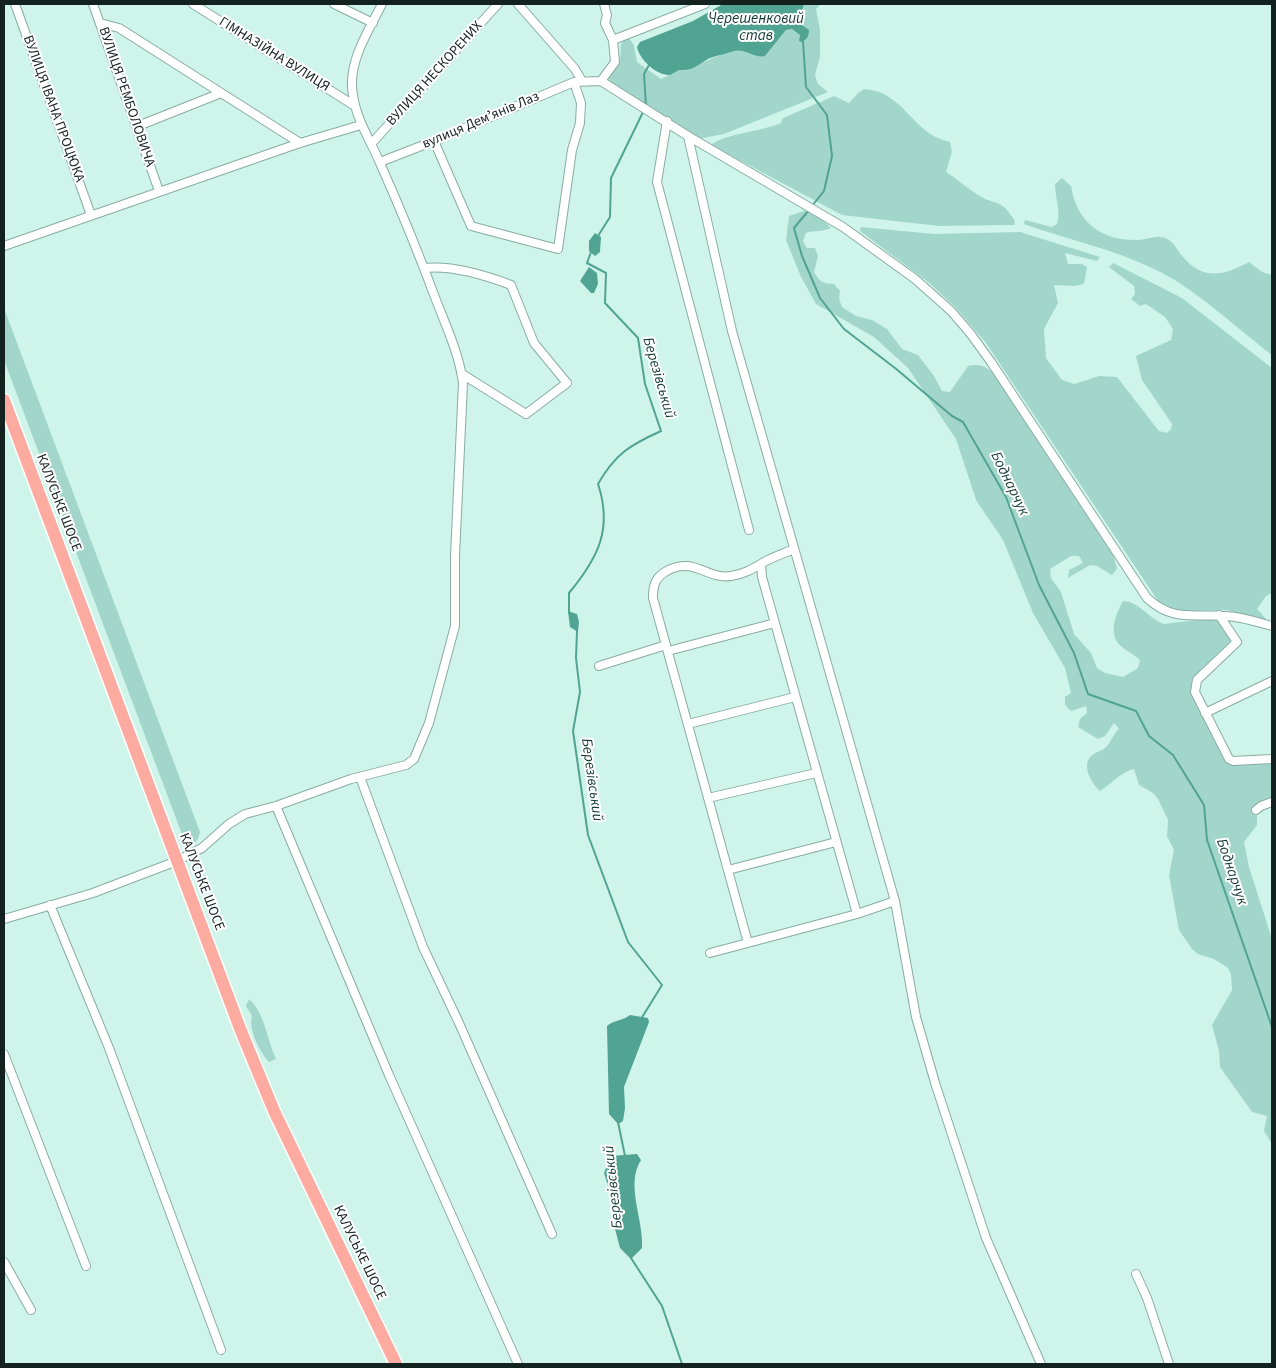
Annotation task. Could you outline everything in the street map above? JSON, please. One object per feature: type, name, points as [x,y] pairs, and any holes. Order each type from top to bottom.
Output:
[{"type":"main road","name":"КАЛУСЬКЕ ШОСЕ","points":[[4,400],[177,861],[274,1111],[396,1364]]},
{"type":"street","name":"ВУЛИЦЯ ІВАНА ПРОЦЮКА","points":[[14,4],[91,215]]},
{"type":"street","name":"ВУЛИЦЯ РЕМБОЛОВИЧА","points":[[93,4],[159,191]]},
{"type":"street","name":"ГІМНАЗІЙНА ВУЛИЦЯ","points":[[192,4],[355,106]]},
{"type":"street","points":[[334,4],[373,22]]},
{"type":"street","points":[[4,919],[93,892],[177,861],[202,848],[229,824],[245,814],[276,806],[360,777],[406,765],[414,759],[429,723],[455,626],[462,374],[460,362],[424,268],[380,162],[361,125],[355,106],[352,75],[356,59],[382,4]]},
{"type":"street","name":"ВУЛИЦЯ НЕСКОРЕНИХ","points":[[371,144],[498,4]]},
{"type":"street","points":[[434,141],[471,226],[558,249],[572,150],[580,123],[581,103],[578,81],[575,69],[518,4]]},
{"type":"street","points":[[601,81],[615,62],[613,40],[605,24],[604,4]]},
{"type":"street","points":[[613,40],[704,4]]},
{"type":"street","points":[[100,23],[119,28],[300,143]]},
{"type":"street","points":[[578,81],[601,81],[688,136],[808,204],[915,279],[951,311],[970,333],[1147,598],[1165,612],[1219,615],[1246,619],[1272,626]]},
{"type":"street","name":"вулиця Демʼянів Лаз","points":[[380,162],[578,81]]},
{"type":"street","points":[[138,131],[143,124],[220,93]]},
{"type":"street","points":[[667,122],[657,182],[749,530]]},
{"type":"street","points":[[4,246],[300,143],[361,125]]},
{"type":"street","points":[[688,136],[732,332],[895,901],[916,1017],[936,1086],[986,1238],[1041,1364]]},
{"type":"street","points":[[424,268],[436,267],[486,276],[511,285],[534,343],[567,383],[526,414],[462,374]]},
{"type":"street","points":[[748,942],[653,598],[656,580],[662,574],[680,565],[694,566],[729,577],[751,571],[761,564],[794,549]]},
{"type":"street","points":[[761,564],[762,577],[856,914]]},
{"type":"street","points":[[1219,615],[1237,642],[1197,680],[1195,692],[1229,759],[1233,761],[1272,759]]},
{"type":"street","points":[[599,666],[775,623]]},
{"type":"street","points":[[1205,713],[1272,681]]},
{"type":"street","points":[[688,724],[795,697]]},
{"type":"street","points":[[1264,759],[1272,754]]},
{"type":"street","points":[[708,798],[816,773]]},
{"type":"street","points":[[360,777],[423,948],[459,1023],[552,1234]]},
{"type":"street","points":[[1256,810],[1272,802]]},
{"type":"street","points":[[276,806],[389,1075],[518,1364]]},
{"type":"street","points":[[728,870],[836,842]]},
{"type":"street","points":[[710,953],[856,914],[895,901]]},
{"type":"street","points":[[50,905],[109,1048],[221,1350]]},
{"type":"street","points":[[4,1054],[86,1266]]},
{"type":"street","points":[[4,1262],[31,1310]]},
{"type":"street","points":[[1136,1274],[1169,1364]]},
{"type":"shaded area","points":[[804,4],[821,4],[816,9],[820,30],[820,57],[815,75],[818,84],[828,92],[724,134],[698,139],[610,82],[608,76],[619,61],[621,44],[629,38],[634,45],[637,62],[661,79],[679,70],[684,71],[732,51],[742,50],[759,56],[765,56],[786,30],[792,29],[800,35],[799,39],[804,26],[799,23]]},
{"type":"shaded area","points":[[864,89],[890,97],[926,131],[937,138],[950,142],[952,152],[946,172],[984,199],[998,203],[1005,208],[1015,221],[1014,225],[939,226],[842,215],[711,145],[734,135],[774,126],[781,123],[783,118],[834,96],[849,103]]},
{"type":"shaded area","points":[[1062,178],[1071,186],[1074,199],[1085,220],[1103,233],[1126,239],[1165,238],[1192,265],[1207,273],[1223,273],[1249,262],[1262,272],[1272,275],[1272,355],[1200,297],[1154,269],[1122,255],[1024,224],[1025,220],[1052,227],[1057,224],[1055,184]]},
{"type":"shaded area","points":[[804,211],[819,216],[831,228],[806,233],[803,241],[807,248],[815,248],[818,256],[814,272],[822,281],[834,284],[840,291],[839,299],[842,307],[856,316],[872,320],[887,329],[902,349],[918,355],[934,376],[942,391],[950,392],[968,366],[981,366],[991,371],[1008,390],[1111,545],[1117,569],[1112,575],[1097,566],[1090,565],[1068,578],[1069,570],[1083,563],[1079,556],[1071,556],[1050,569],[1051,578],[1061,592],[1074,634],[1091,653],[1097,668],[1105,673],[1123,677],[1138,668],[1140,660],[1121,646],[1114,636],[1114,624],[1123,601],[1134,604],[1164,624],[1212,618],[1219,622],[1234,643],[1193,689],[1225,758],[1272,761],[1272,804],[1260,808],[1257,813],[1257,825],[1244,842],[1249,867],[1272,939],[1272,1144],[1264,1131],[1267,1116],[1252,1112],[1220,1067],[1219,1051],[1212,1025],[1232,990],[1231,975],[1228,968],[1214,959],[1198,954],[1192,949],[1179,930],[1169,875],[1174,850],[1167,836],[1168,820],[1158,799],[1153,793],[1139,785],[1134,769],[1120,775],[1100,791],[1094,784],[1087,770],[1088,760],[1107,746],[1119,729],[1114,723],[1105,736],[1098,739],[1078,727],[1080,719],[1087,713],[1086,706],[1071,711],[1065,705],[1065,697],[1071,693],[1065,668],[1033,613],[1003,540],[976,500],[956,439],[908,368],[874,337],[816,304],[801,277],[786,240],[789,216]]},
{"type":"shaded area","points":[[861,227],[934,234],[1020,232],[1100,257],[1097,261],[1065,253],[1068,264],[1082,264],[1087,267],[1084,284],[1074,286],[1054,285],[1058,303],[1044,329],[1046,358],[1062,380],[1074,384],[1099,376],[1117,377],[1159,431],[1167,433],[1171,429],[1172,424],[1142,380],[1136,356],[1171,340],[1173,329],[1165,317],[1146,304],[1140,306],[1131,299],[1135,294],[1134,286],[1109,267],[1113,263],[1182,298],[1272,368],[1272,593],[1266,596],[1257,609],[1267,620],[1227,610],[1182,611],[1170,609],[1160,604],[986,343],[955,307],[928,282],[860,231]]},
{"type":"shaded area","points":[[4,308],[200,832],[193,844],[187,845],[183,837],[4,360]]},
{"type":"shaded area","points":[[249,999],[259,1012],[276,1059],[269,1062],[262,1053],[253,1034],[252,1016],[246,1006]]},
{"type":"water","name":"Черешенковий став","points":[[723,4],[804,4],[799,23],[809,30],[808,36],[802,42],[799,41],[800,35],[792,29],[786,30],[765,56],[761,57],[738,50],[710,58],[694,68],[679,70],[670,75],[654,70],[641,57],[637,47],[640,42],[693,21]]},
{"type":"water","points":[[595,233],[601,237],[600,252],[595,256],[589,251],[589,241]]},
{"type":"water","points":[[589,267],[597,273],[598,284],[594,293],[591,293],[580,281]]},
{"type":"water","points":[[568,611],[577,614],[579,622],[578,632],[570,627]]},
{"type":"water","points":[[630,1015],[648,1018],[649,1022],[624,1087],[625,1108],[623,1121],[618,1124],[609,1114],[607,1026]]},
{"type":"water","points":[[637,1154],[641,1160],[635,1180],[635,1191],[642,1248],[631,1259],[620,1248],[613,1221],[614,1205],[604,1173],[611,1156]]},
{"type":"waterway","name":"Боднарчук","points":[[803,41],[806,87],[827,115],[832,156],[824,191],[812,206]]},
{"type":"waterway","name":"Березівський","points":[[646,106],[644,74],[649,65]]},
{"type":"waterway","name":"Березівський","points":[[598,236],[610,217],[611,178],[644,110]]},
{"type":"waterway","name":"Боднарчук","points":[[809,210],[794,228],[802,256],[820,298],[844,329],[895,368],[952,416],[963,422],[1006,497],[1039,585],[1074,653],[1088,694],[1136,711],[1149,736],[1173,755],[1204,805],[1207,840],[1272,1027]]},
{"type":"waterway","name":"Березівський","points":[[569,613],[569,593],[588,568],[595,555],[603,529],[604,515],[598,484],[611,465],[624,452],[640,441],[661,431],[645,384],[638,338],[605,303],[606,273],[587,263],[591,252]]},
{"type":"waterway","name":"Березівський","points":[[577,631],[576,658],[580,692],[573,731],[588,835],[628,942],[662,985],[641,1019]]},
{"type":"waterway","name":"Березівський","points":[[618,1122],[625,1156]]},
{"type":"waterway","name":"Березівський","points":[[631,1258],[662,1306],[682,1364]]}]
